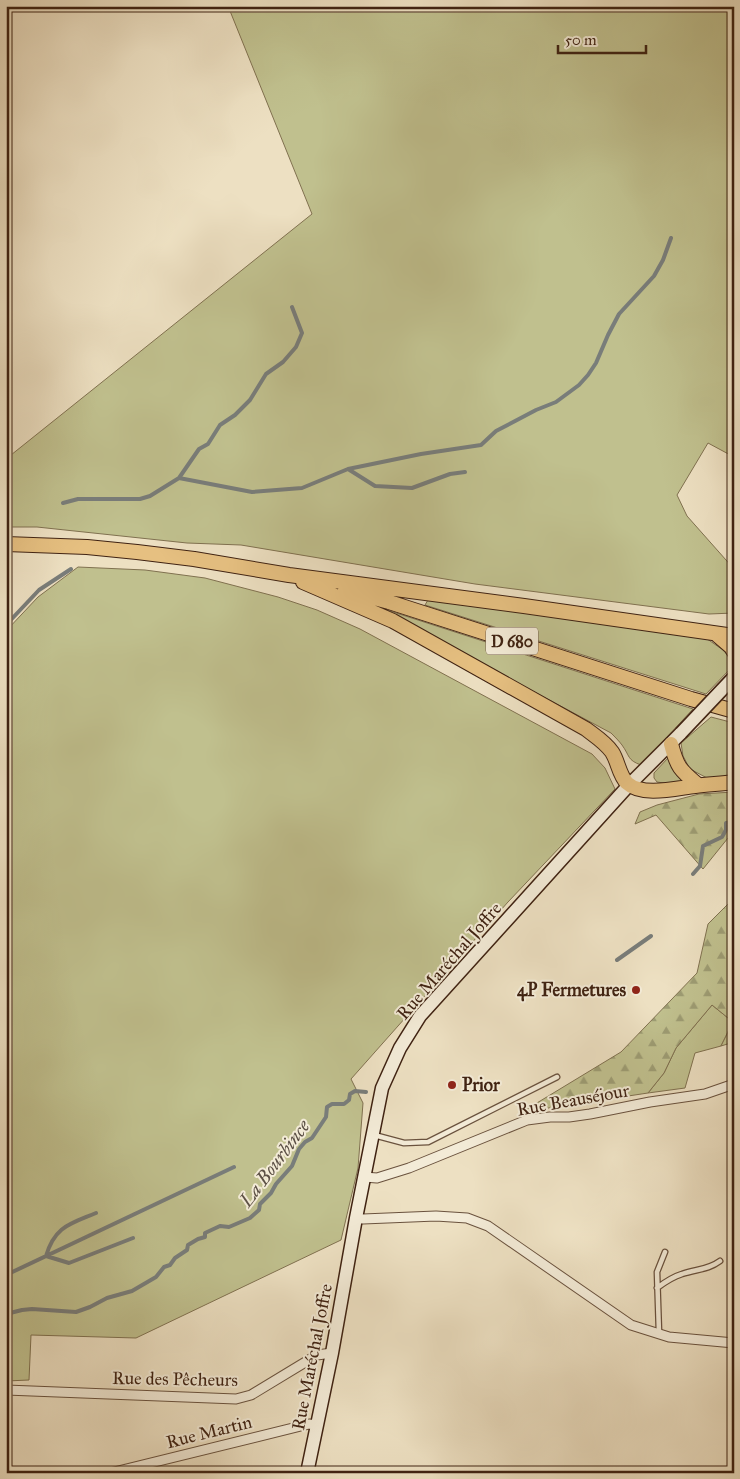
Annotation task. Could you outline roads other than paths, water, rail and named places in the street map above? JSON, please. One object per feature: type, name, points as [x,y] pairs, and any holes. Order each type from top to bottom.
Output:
[{"type":"main road","name":"D 680","points":[[6,544],[87,547],[137,552],[194,559],[289,576],[389,602],[691,699],[734,710]]},
{"type":"main road","points":[[289,576],[524,606],[734,636]]},
{"type":"main road","points":[[289,576],[394,621],[586,729],[605,744],[612,753],[629,785],[642,790],[659,790],[734,782]]},
{"type":"main road","points":[[715,634],[731,646],[734,652]]},
{"type":"main road","name":"Rue Maréchal Joffre","points":[[307,1473],[332,1353],[382,1088],[400,1048],[420,1016],[629,785],[671,744],[734,677]]},
{"type":"main road","points":[[671,744],[681,771],[698,785]]},
{"type":"street","name":"Rue Beauséjour","points":[[364,1178],[377,1178],[408,1168],[528,1120],[590,1114],[650,1102],[705,1094],[734,1084]]},
{"type":"street","points":[[356,1218],[436,1216],[467,1218],[488,1226],[631,1325],[668,1337],[734,1343]]},
{"type":"street","name":"Rue des Pêcheurs","points":[[6,1390],[236,1399],[251,1394],[317,1356],[332,1353]]},
{"type":"street","name":"Rue Martin","points":[[110,1473],[308,1424],[316,1425]]},
{"type":"lane","points":[[373,1134],[404,1143],[428,1142],[557,1077]]},
{"type":"lane","points":[[659,1334],[657,1272],[665,1252]]},
{"type":"lane","points":[[657,1288],[671,1277],[712,1266],[720,1261]]},
{"type":"waterway","points":[[63,503],[78,499],[140,499],[150,496],[179,478],[252,492],[302,488],[348,469],[421,454],[481,445],[496,431],[536,410],[556,402],[579,385],[596,363],[619,314],[654,276],[663,260],[671,238]]},
{"type":"waterway","points":[[179,478],[199,449],[208,444],[220,425],[235,415],[250,400],[266,374],[283,362],[296,347],[302,333],[292,307]]},
{"type":"waterway","points":[[348,469],[375,486],[412,488],[450,474],[465,472]]},
{"type":"waterway","points":[[6,625],[39,590],[71,569]]},
{"type":"waterway","name":"La Bourbince","points":[[693,874],[700,866],[703,846],[722,837],[726,830],[726,823],[734,822]]},
{"type":"waterway","name":"La Bourbince","points":[[617,960],[651,936]]},
{"type":"waterway","name":"La Bourbince","points":[[6,1314],[32,1309],[76,1312],[107,1298],[132,1291],[156,1277],[164,1267],[170,1265],[175,1258],[187,1250],[188,1245],[205,1237],[205,1233],[220,1226],[229,1227],[250,1218],[259,1210],[260,1204],[292,1166],[299,1149],[312,1138],[326,1117],[327,1107],[332,1104],[344,1104],[349,1100],[350,1094],[355,1091],[366,1092]]},
{"type":"waterway","points":[[6,1275],[234,1167]]},
{"type":"waterway","points":[[96,1213],[65,1227],[59,1232],[54,1238],[46,1256],[69,1263],[133,1238]]},
{"type":"place","name":"4P Fermetures","points":[[636,990]]},
{"type":"place","name":"Prior","points":[[452,1085]]}]
